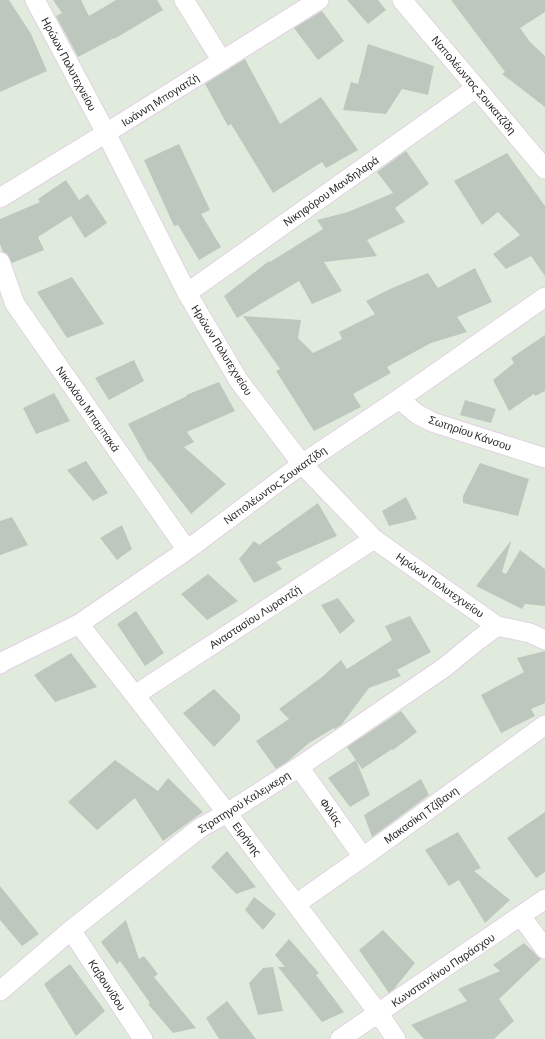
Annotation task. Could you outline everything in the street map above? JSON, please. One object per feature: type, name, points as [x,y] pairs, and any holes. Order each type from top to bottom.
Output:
[{"type":"street","name":"Ηρώων Πολυτεχνείου","points":[[35,0],[106,134],[187,293],[239,381],[302,464],[374,539],[497,626],[530,633],[545,640]]},
{"type":"street","points":[[184,0],[222,61]]},
{"type":"street","name":"Ιωάννη Μπογιατζή","points":[[0,198],[106,134],[319,0]]},
{"type":"street","name":"Ναπολέωντος Σουκατζίδη","points":[[402,0],[545,169]]},
{"type":"street","name":"Νικηφόρου Μανδηλαρά","points":[[187,293],[476,88]]},
{"type":"street","name":"Νικολάου Μπαμπακά","points":[[0,262],[7,306],[187,550]]},
{"type":"street","name":"Ναπολέωντος Σουκατζίδη","points":[[1,660],[79,624],[187,550],[302,464],[399,399],[545,297]]},
{"type":"street","name":"Σωτηρίου Κάνσου","points":[[399,399],[417,414],[432,422],[545,458]]},
{"type":"street","name":"Αναστασίου Λυραντζή","points":[[135,696],[374,539]]},
{"type":"street","name":"Ειρήνης","points":[[79,624],[227,813],[396,1039]]},
{"type":"street","name":"Στρατηγού Καλεμκερη","points":[[0,991],[71,930],[200,828],[227,813],[299,767],[445,667],[497,626]]},
{"type":"street","name":"Μακασίκη Τζίβανη","points":[[296,904],[545,726]]},
{"type":"street","name":"Φιλίας","points":[[299,767],[363,857]]},
{"type":"street","name":"Κωνσταντίνου Παράσχου","points":[[340,1039],[545,899]]},
{"type":"street","points":[[521,916],[545,950]]},
{"type":"street","name":"Καβουνίδου","points":[[71,930],[143,1039]]},
{"type":"building","points":[[0,0],[9,0],[31,34],[47,71],[0,92]]},
{"type":"building","points":[[53,0],[81,0],[89,16],[116,0],[157,0],[163,10],[114,39],[78,57],[56,16],[62,13]]},
{"type":"building","points":[[347,0],[378,0],[386,10],[368,24]]},
{"type":"building","points":[[451,0],[545,0],[545,12],[520,28],[530,42],[545,56],[545,107],[502,74],[505,72]]},
{"type":"building","points":[[322,11],[344,41],[318,60],[294,28]]},
{"type":"building","points":[[368,44],[434,66],[428,95],[402,89],[386,114],[343,110],[351,82],[358,84]]},
{"type":"building","points":[[245,59],[280,124],[321,97],[358,150],[326,168],[322,162],[273,193],[231,124],[228,126],[205,84]]},
{"type":"building","points":[[179,144],[210,210],[201,214],[221,247],[199,260],[178,225],[174,226],[144,160]]},
{"type":"building","points":[[406,151],[429,184],[395,208],[405,222],[367,240],[377,256],[324,262],[342,291],[312,304],[299,281],[237,318],[224,296],[269,261],[270,262],[323,229],[317,220],[348,212],[393,193],[377,172]]},
{"type":"building","points":[[507,153],[545,206],[545,276],[531,256],[506,269],[493,254],[520,235],[498,212],[482,225],[454,181]]},
{"type":"building","points":[[66,180],[79,200],[88,194],[107,223],[85,238],[71,216],[38,237],[44,250],[12,263],[7,254],[3,252],[0,244],[0,219],[40,202],[38,199]]},
{"type":"building","points":[[475,268],[492,302],[457,317],[467,332],[431,343],[387,367],[391,373],[353,394],[361,407],[314,431],[276,371],[280,369],[243,316],[301,320],[298,338],[313,353],[342,339],[339,332],[375,314],[366,301],[428,273],[438,288]]},
{"type":"building","points":[[72,277],[104,324],[67,338],[37,292]]},
{"type":"building","points":[[545,335],[545,391],[535,396],[534,394],[509,411],[493,380],[514,363],[511,358]]},
{"type":"building","points":[[134,360],[144,381],[109,400],[95,378]]},
{"type":"building","points":[[219,382],[235,411],[187,432],[194,442],[184,447],[226,484],[191,514],[150,461],[149,462],[128,424],[187,396],[186,395]]},
{"type":"building","points":[[54,393],[70,421],[36,434],[23,408]]},
{"type":"building","points":[[465,400],[496,409],[491,423],[460,415]]},
{"type":"building","points":[[86,461],[108,493],[93,501],[67,470]]},
{"type":"building","points":[[480,463],[529,479],[518,516],[463,503],[463,496]]},
{"type":"building","points":[[406,497],[417,519],[389,526],[382,511]]},
{"type":"building","points":[[318,503],[337,536],[276,562],[282,569],[254,583],[239,559],[254,541],[259,545]]},
{"type":"building","points":[[12,517],[28,545],[0,555],[0,521]]},
{"type":"building","points":[[122,525],[132,549],[117,560],[100,538]]},
{"type":"building","points":[[510,542],[502,572],[506,574],[520,550],[545,569],[545,606],[525,604],[522,609],[476,586]]},
{"type":"building","points":[[208,574],[238,601],[207,620],[181,594]]},
{"type":"building","points":[[338,598],[355,621],[340,634],[321,605]]},
{"type":"building","points":[[136,611],[164,653],[145,666],[117,624]]},
{"type":"building","points":[[410,616],[431,652],[397,670],[401,676],[369,688],[342,724],[309,743],[287,762],[276,769],[256,741],[289,719],[279,709],[322,677],[341,660],[347,669],[392,640],[385,626]]},
{"type":"building","points":[[545,651],[545,703],[531,709],[535,716],[501,733],[481,695],[524,672],[517,658]]},
{"type":"building","points":[[71,653],[97,687],[55,702],[34,675]]},
{"type":"building","points":[[214,689],[240,715],[240,720],[214,747],[183,713]]},
{"type":"building","points":[[401,711],[417,732],[393,750],[392,749],[362,769],[347,747]]},
{"type":"building","points":[[115,760],[158,791],[168,778],[203,812],[163,841],[135,798],[97,830],[68,802]]},
{"type":"building","points":[[356,760],[370,795],[350,807],[328,778]]},
{"type":"building","points":[[421,779],[429,795],[372,837],[364,815]]},
{"type":"building","points":[[545,812],[545,872],[536,878],[507,838]]},
{"type":"building","points":[[458,832],[481,868],[474,871],[510,900],[485,923],[459,880],[449,886],[425,850]]},
{"type":"building","points":[[227,851],[256,887],[236,894],[211,867]]},
{"type":"building","points":[[0,886],[39,934],[22,946],[0,920]]},
{"type":"building","points":[[254,897],[276,914],[263,930],[245,910]]},
{"type":"building","points":[[126,920],[139,959],[144,956],[158,974],[154,977],[196,1028],[173,1033],[148,1004],[150,1003],[120,961],[117,964],[101,942]]},
{"type":"building","points":[[383,930],[415,963],[389,993],[359,950]]},
{"type":"building","points":[[289,939],[319,973],[316,975],[344,1012],[322,1022],[278,967],[285,967],[275,955]]},
{"type":"building","points":[[524,943],[541,959],[499,999],[514,1021],[494,1039],[424,1039],[411,1025],[467,1001],[458,989],[500,971],[493,965]]},
{"type":"building","points":[[70,964],[105,1011],[76,1036],[44,984]]},
{"type":"building","points":[[273,967],[283,1011],[258,1015],[249,983],[263,968]]},
{"type":"building","points":[[227,1001],[256,1039],[219,1039],[206,1018]]}]
